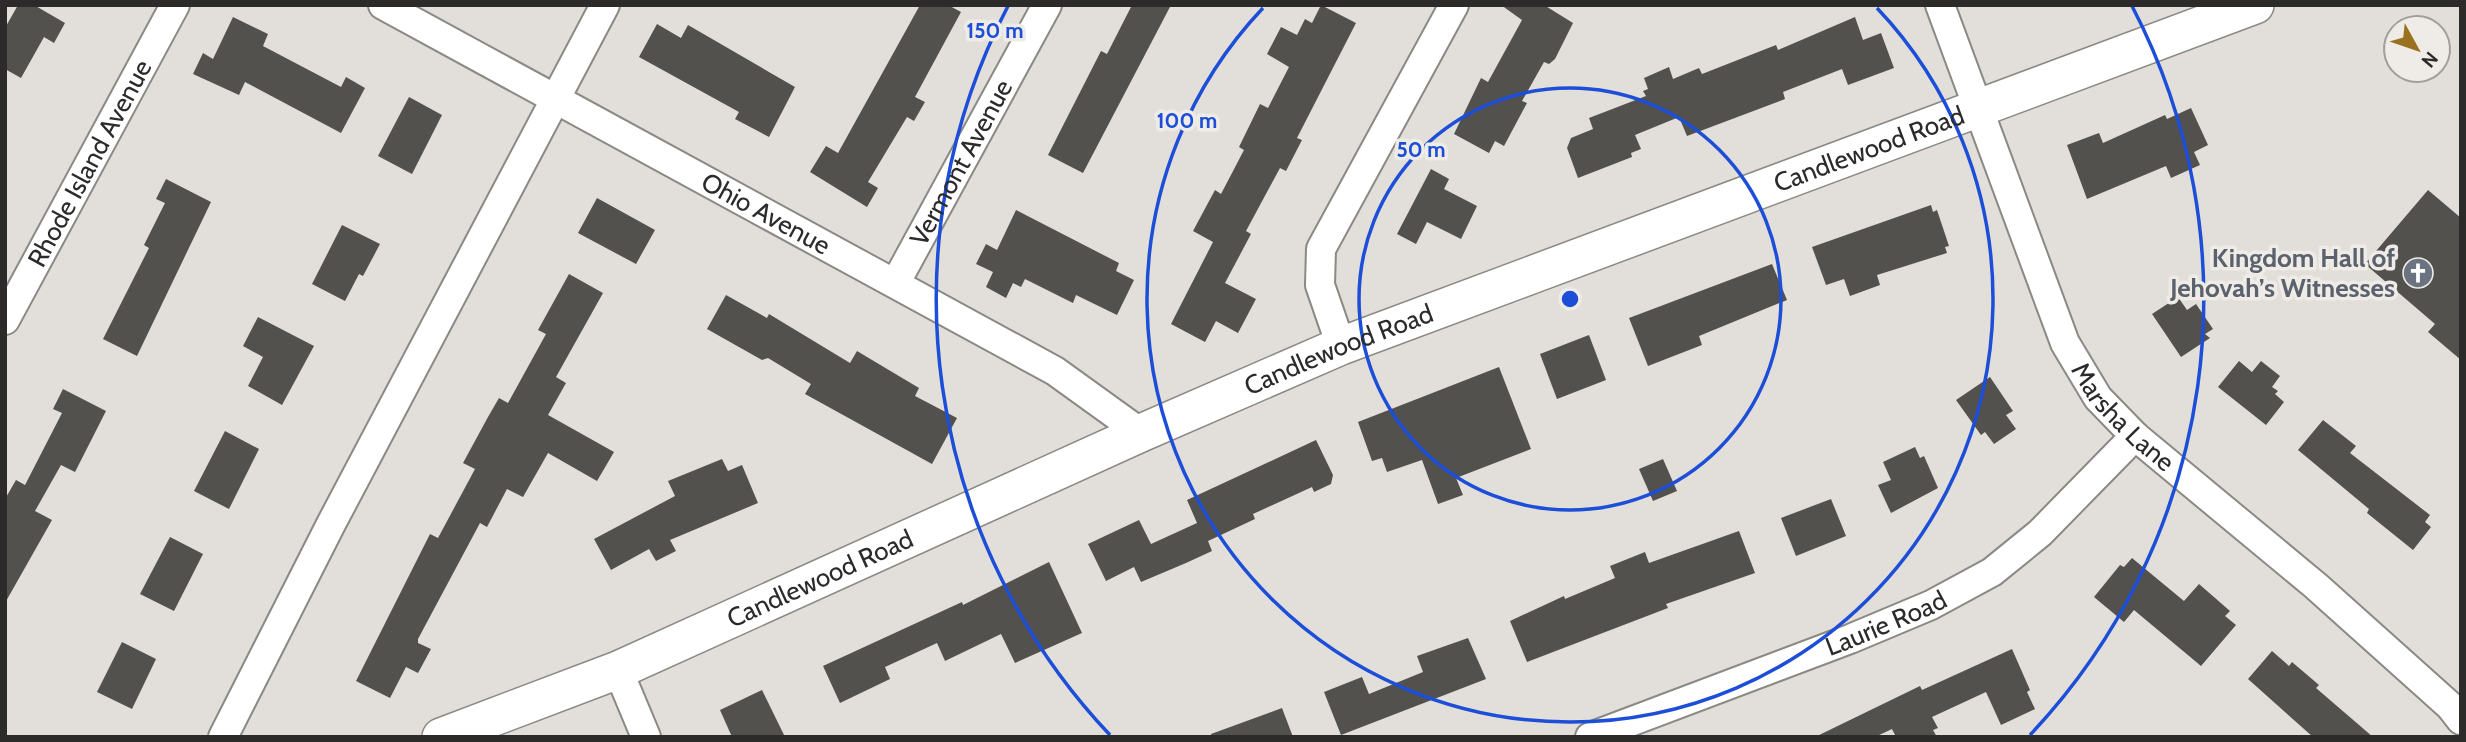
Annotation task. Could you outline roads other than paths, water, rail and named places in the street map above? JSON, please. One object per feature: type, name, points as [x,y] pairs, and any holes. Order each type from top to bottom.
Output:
[{"type":"street","name":"Rhode Island Avenue","points":[[5,320],[174,5]]},
{"type":"street","name":"Ohio Avenue","points":[[383,5],[896,282],[1055,371],[1141,433]]},
{"type":"street","points":[[223,737],[337,512],[605,5]]},
{"type":"street","name":"Vermont Avenue","points":[[896,282],[1047,5]]},
{"type":"street","points":[[1341,346],[1320,285],[1321,249],[1454,5]]},
{"type":"street","name":"Marsha Lane","points":[[1940,5],[1976,109],[2065,342],[2098,398],[2135,436],[2316,586],[2450,706],[2461,720]]},
{"type":"street","name":"Candlewood Road","points":[[441,737],[618,670],[1141,433],[1341,346],[2255,5]]},
{"type":"street","name":"Laurie Road","points":[[1590,737],[1850,639],[1931,605],[1992,572],[2057,518],[2135,436]]},
{"type":"street","points":[[618,670],[646,737]]},
{"type":"place","name":"Kingdom Hall of Jehovah’s Witnesses","points":[[2418,273]]}]
